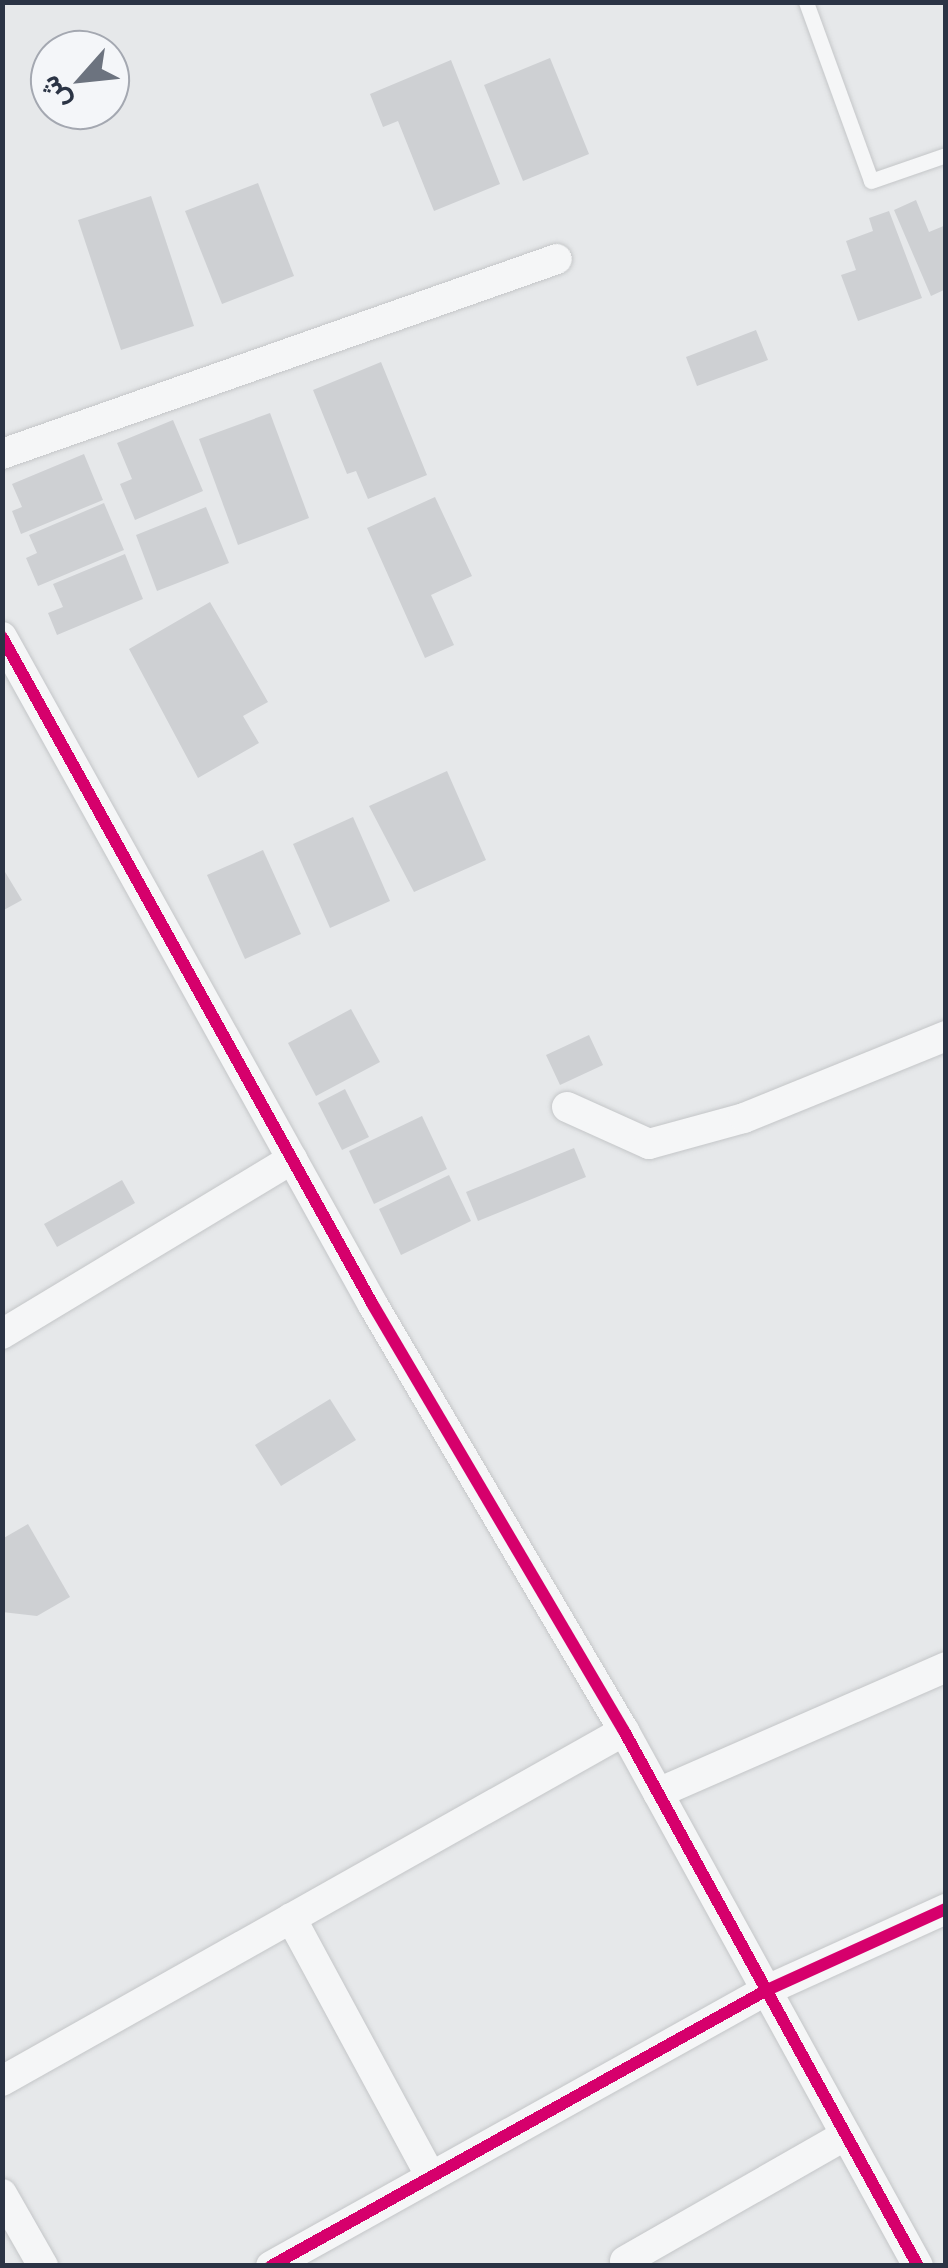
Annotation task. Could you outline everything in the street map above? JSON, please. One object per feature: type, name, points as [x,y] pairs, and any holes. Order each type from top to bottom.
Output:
[{"type":"street","points":[[2,454],[557,259]]},
{"type":"street","points":[[3,640],[292,1159],[624,1730],[918,2266]]},
{"type":"street","points":[[567,1107],[649,1144],[744,1118],[946,1036]]},
{"type":"street","points":[[2,1334],[292,1159]]},
{"type":"street","points":[[658,1793],[946,1666]]},
{"type":"street","points":[[2,2080],[624,1730]]},
{"type":"street","points":[[270,2266],[765,1991],[946,1909]]},
{"type":"street","points":[[290,1918],[430,2176]]},
{"type":"street","points":[[625,2261],[846,2135]]},
{"type":"street","points":[[2,2194],[42,2266]]},
{"type":"lane","points":[[806,2],[871,182],[946,155]]},
{"type":"building","points":[[550,58],[589,154],[523,181],[484,85]]},
{"type":"building","points":[[451,60],[500,184],[434,211],[398,121],[383,127],[370,94]]},
{"type":"building","points":[[258,183],[294,276],[222,304],[185,211]]},
{"type":"building","points":[[151,196],[194,326],[121,350],[78,220]]},
{"type":"building","points":[[916,200],[929,232],[946,225],[946,289],[931,296],[894,210]]},
{"type":"building","points":[[889,211],[922,298],[858,321],[841,275],[856,270],[846,241],[873,231],[869,218]]},
{"type":"building","points":[[756,330],[768,360],[697,386],[686,357]]},
{"type":"building","points":[[381,362],[427,475],[368,499],[356,471],[347,474],[313,390]]},
{"type":"building","points":[[270,413],[309,518],[238,545],[199,439]]},
{"type":"building","points":[[173,420],[203,491],[135,520],[120,484],[132,479],[117,443]]},
{"type":"building","points":[[84,454],[103,500],[21,534],[12,511],[22,507],[12,484]]},
{"type":"building","points":[[435,497],[472,576],[431,595],[454,645],[425,658],[367,528]]},
{"type":"building","points":[[104,503],[124,550],[38,586],[26,558],[37,553],[29,535]]},
{"type":"building","points":[[206,507],[229,563],[157,591],[136,535]]},
{"type":"building","points":[[125,554],[143,599],[57,635],[48,613],[63,607],[53,584]]},
{"type":"building","points":[[210,602],[268,702],[243,716],[259,743],[198,778],[129,649]]},
{"type":"building","points":[[447,771],[486,860],[414,892],[369,806]]},
{"type":"building","points":[[353,817],[390,901],[330,928],[293,844]]},
{"type":"building","points":[[263,850],[301,934],[245,959],[207,875]]},
{"type":"building","points":[[2,867],[22,900],[2,911]]},
{"type":"building","points":[[351,1009],[380,1062],[316,1096],[288,1043]]},
{"type":"building","points":[[589,1035],[603,1065],[560,1085],[546,1055]]},
{"type":"building","points":[[345,1089],[369,1137],[342,1150],[318,1103]]},
{"type":"building","points":[[422,1116],[447,1169],[374,1204],[349,1151]]},
{"type":"building","points":[[574,1148],[586,1177],[478,1221],[466,1192]]},
{"type":"building","points":[[449,1175],[471,1221],[401,1255],[379,1209]]},
{"type":"building","points":[[122,1180],[135,1203],[57,1247],[44,1224]]},
{"type":"building","points":[[330,1399],[356,1440],[281,1486],[255,1445]]},
{"type":"building","points":[[28,1524],[70,1597],[37,1616],[2,1612],[2,1539]]},
{"type":"cycle path","points":[[2,637],[373,1305],[624,1731],[918,2266]]},
{"type":"cycle path","points":[[271,2266],[765,1991],[946,1909]]}]
